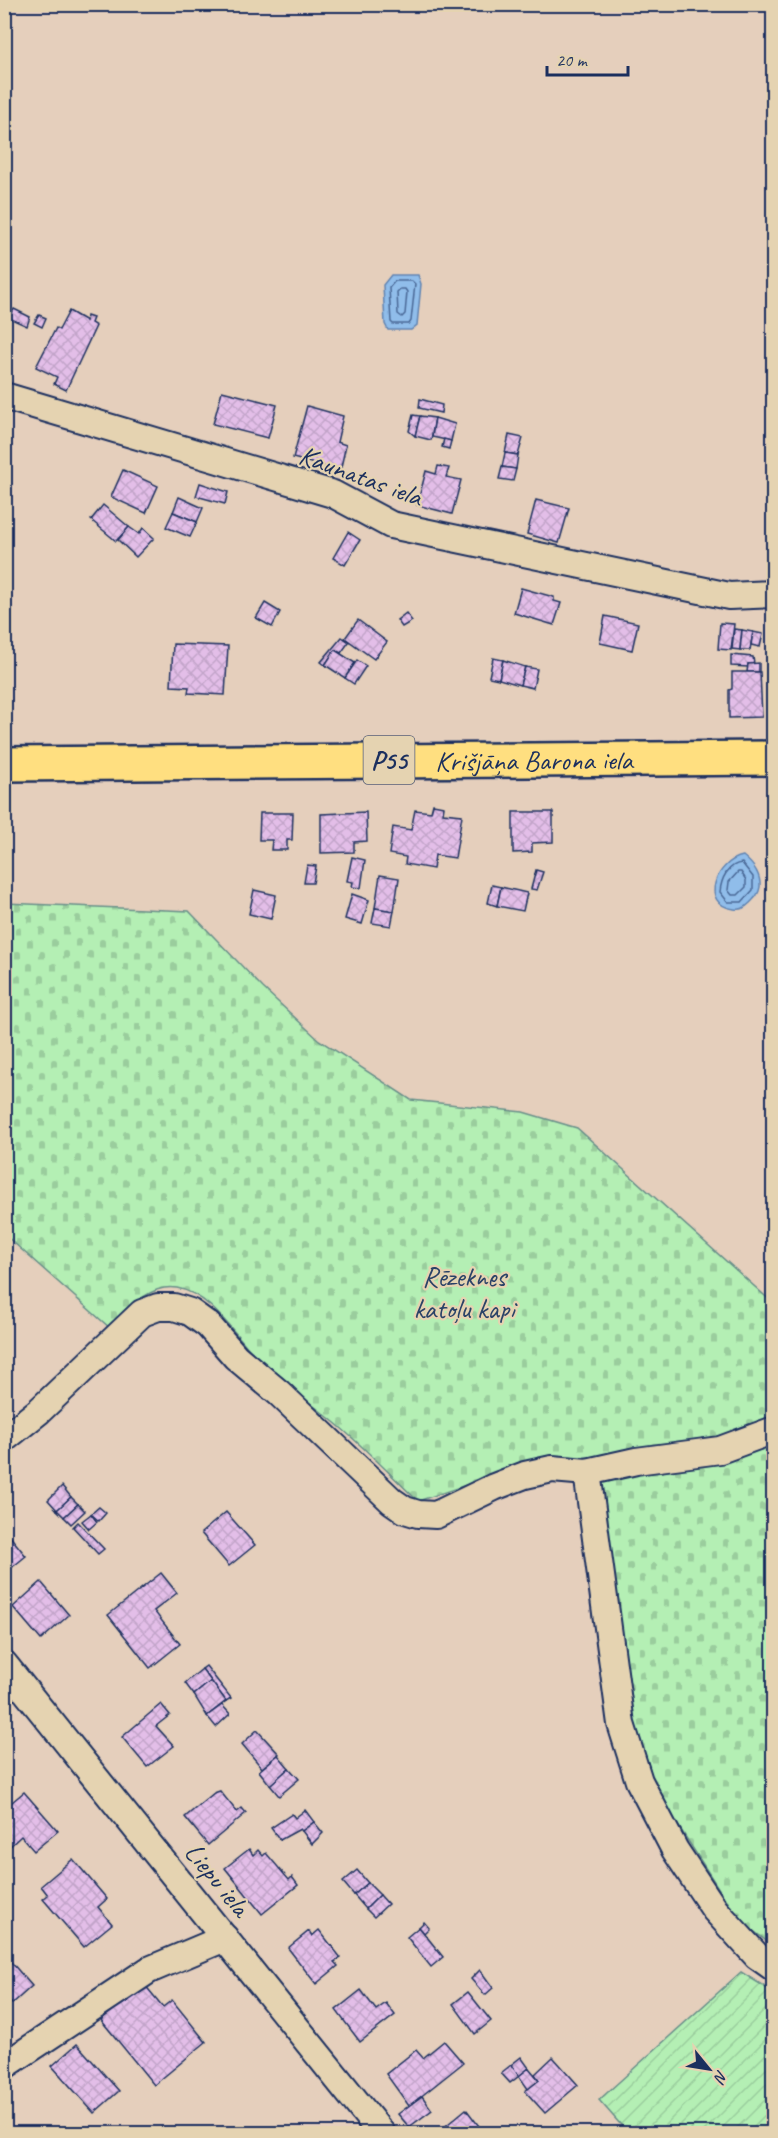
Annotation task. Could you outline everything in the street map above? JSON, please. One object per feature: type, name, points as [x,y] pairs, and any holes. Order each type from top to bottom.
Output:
[{"type":"main road","name":"Krišjāņa Barona iela","points":[[4,764],[774,758]]},
{"type":"street","name":"Kaunatas iela","points":[[4,396],[333,494],[391,525],[729,596],[774,594]]},
{"type":"street","points":[[4,1439],[39,1412],[142,1313],[158,1307],[174,1307],[190,1312],[208,1325],[236,1357],[279,1393],[392,1501],[405,1510],[418,1514],[436,1515],[494,1486],[525,1475],[552,1469],[587,1472],[636,1461],[720,1450],[774,1430]]},
{"type":"street","points":[[587,1472],[621,1725],[639,1781],[675,1850],[715,1910],[757,1956],[774,1968]]},
{"type":"street","name":"Liepu iela","points":[[4,1664],[382,2133]]},
{"type":"street","points":[[4,2066],[149,1970],[225,1938]]},
{"type":"green space","name":"Rēzeknes katoļu kapi","points":[[5,903],[189,911],[263,988],[319,1040],[411,1100],[523,1112],[577,1128],[773,1303],[773,1946],[738,1919],[667,1808],[631,1735],[599,1520],[564,1456],[526,1465],[418,1501],[367,1451],[271,1372],[213,1308],[202,1299],[177,1288],[157,1290],[139,1300],[110,1328],[5,1235]]},
{"type":"green space","points":[[741,1972],[773,1992],[773,2133],[628,2133],[599,2100]]},
{"type":"water","points":[[391,275],[418,275],[421,284],[417,325],[411,330],[388,330],[385,324],[383,285]]},
{"type":"water","points":[[743,856],[756,870],[760,887],[759,892],[748,905],[741,909],[734,909],[723,905],[717,899],[714,891],[715,882],[726,866]]},
{"type":"building","points":[[14,309],[30,317],[27,326],[9,318]]},
{"type":"building","points":[[69,311],[86,321],[87,316],[93,318],[91,323],[96,326],[66,390],[54,384],[57,377],[36,367],[56,328],[59,330]]},
{"type":"building","points":[[39,315],[46,318],[42,327],[34,323]]},
{"type":"building","points":[[222,391],[277,405],[268,438],[213,424]]},
{"type":"building","points":[[420,399],[442,405],[441,413],[419,408]]},
{"type":"building","points":[[307,406],[343,416],[337,442],[346,445],[340,471],[293,458]]},
{"type":"building","points":[[413,415],[420,416],[415,436],[409,431]]},
{"type":"building","points":[[420,416],[435,418],[431,440],[415,436]]},
{"type":"building","points":[[435,418],[455,424],[451,441],[432,437]]},
{"type":"building","points":[[509,435],[523,438],[518,455],[505,453]]},
{"type":"building","points":[[444,439],[451,441],[449,449],[442,447]]},
{"type":"building","points":[[505,453],[518,455],[516,469],[502,467]]},
{"type":"building","points":[[438,466],[449,468],[446,477],[461,480],[452,514],[417,505],[426,471],[436,474]]},
{"type":"building","points":[[502,467],[516,469],[513,481],[499,479]]},
{"type":"building","points":[[123,470],[158,486],[146,513],[111,497]]},
{"type":"building","points":[[200,483],[228,492],[225,504],[196,496]]},
{"type":"building","points":[[179,497],[203,508],[197,522],[173,512]]},
{"type":"building","points":[[536,500],[569,508],[559,543],[527,534]]},
{"type":"building","points":[[103,505],[129,527],[116,541],[91,520]]},
{"type":"building","points":[[173,512],[197,522],[190,537],[166,527]]},
{"type":"building","points":[[129,527],[139,534],[143,528],[154,538],[136,557],[118,540]]},
{"type":"building","points":[[348,532],[360,540],[345,565],[333,558]]},
{"type":"building","points":[[521,588],[554,597],[554,601],[561,603],[554,625],[514,613]]},
{"type":"building","points":[[265,603],[280,612],[272,627],[256,618]]},
{"type":"building","points":[[406,613],[412,621],[402,627],[397,620]]},
{"type":"building","points":[[605,616],[638,623],[632,650],[600,643]]},
{"type":"building","points":[[358,620],[387,642],[374,659],[345,638]]},
{"type":"building","points":[[720,623],[734,624],[731,650],[718,649]]},
{"type":"building","points":[[734,629],[742,630],[740,650],[732,649]]},
{"type":"building","points":[[742,630],[753,632],[750,650],[740,650]]},
{"type":"building","points":[[753,632],[763,634],[760,647],[751,645]]},
{"type":"building","points":[[342,637],[349,642],[341,653],[335,650],[325,665],[321,662]]},
{"type":"building","points":[[173,644],[228,646],[225,695],[188,693],[189,687],[171,686]]},
{"type":"building","points":[[335,650],[355,663],[345,678],[325,665]]},
{"type":"building","points":[[731,655],[753,657],[754,664],[748,664],[748,667],[731,666]]},
{"type":"building","points":[[493,658],[503,660],[499,679],[489,677]]},
{"type":"building","points":[[357,660],[366,666],[354,684],[345,678]]},
{"type":"building","points":[[503,660],[525,667],[520,685],[499,679]]},
{"type":"building","points":[[759,663],[759,672],[747,672],[748,664]]},
{"type":"building","points":[[525,667],[537,669],[533,688],[520,685]]},
{"type":"building","points":[[732,672],[760,672],[762,717],[729,718],[729,690],[732,689]]},
{"type":"building","points":[[433,804],[444,806],[443,813],[462,815],[455,858],[435,855],[433,869],[405,864],[406,857],[389,854],[393,827],[411,830],[415,810],[431,812]]},
{"type":"building","points":[[366,812],[367,841],[354,842],[354,852],[321,853],[321,814]]},
{"type":"building","points":[[513,812],[553,812],[553,842],[532,843],[532,852],[513,853]]},
{"type":"building","points":[[260,813],[293,813],[292,840],[287,840],[287,850],[271,850],[272,840],[259,840]]},
{"type":"building","points":[[352,857],[365,860],[361,888],[352,887],[353,882],[347,881]]},
{"type":"building","points":[[307,865],[316,866],[313,883],[304,883]]},
{"type":"building","points":[[536,870],[543,872],[537,890],[531,889]]},
{"type":"building","points":[[380,875],[399,878],[394,911],[375,908]]},
{"type":"building","points":[[492,885],[501,887],[497,906],[488,903]]},
{"type":"building","points":[[501,887],[527,893],[523,911],[497,906]]},
{"type":"building","points":[[254,890],[276,895],[271,919],[249,914]]},
{"type":"building","points":[[352,894],[369,900],[362,924],[345,919]]},
{"type":"building","points":[[375,908],[394,911],[391,926],[372,923]]},
{"type":"building","points":[[62,1486],[71,1497],[57,1510],[48,1500]]},
{"type":"building","points":[[71,1497],[78,1504],[64,1517],[57,1510]]},
{"type":"building","points":[[78,1504],[85,1511],[71,1524],[64,1517]]},
{"type":"building","points":[[99,1507],[106,1513],[99,1521],[91,1514]]},
{"type":"building","points":[[226,1512],[255,1545],[229,1566],[201,1533]]},
{"type":"building","points":[[91,1514],[97,1522],[89,1529],[82,1521]]},
{"type":"building","points":[[78,1522],[104,1549],[98,1554],[73,1527]]},
{"type":"building","points":[[4,1529],[26,1556],[4,1574]]},
{"type":"building","points":[[161,1573],[177,1593],[154,1611],[180,1644],[150,1668],[108,1615]]},
{"type":"building","points":[[41,1582],[69,1615],[41,1640],[13,1607]]},
{"type":"building","points":[[206,1666],[231,1698],[226,1701],[202,1669]]},
{"type":"building","points":[[202,1669],[211,1681],[194,1695],[185,1683]]},
{"type":"building","points":[[211,1681],[226,1701],[207,1716],[194,1695]]},
{"type":"building","points":[[161,1704],[170,1715],[156,1726],[174,1746],[147,1767],[122,1737]]},
{"type":"building","points":[[222,1705],[230,1714],[216,1727],[207,1716]]},
{"type":"building","points":[[257,1730],[279,1754],[262,1768],[242,1744]]},
{"type":"building","points":[[278,1755],[289,1768],[270,1785],[259,1771]]},
{"type":"building","points":[[289,1768],[299,1779],[279,1796],[270,1785]]},
{"type":"building","points":[[220,1791],[237,1812],[242,1808],[246,1813],[208,1845],[185,1817],[214,1793]]},
{"type":"building","points":[[24,1792],[58,1831],[34,1851],[21,1836],[6,1850],[4,1805],[6,1807]]},
{"type":"building","points":[[305,1810],[314,1822],[302,1831],[300,1829],[280,1840],[271,1828],[292,1814],[295,1818]]},
{"type":"building","points":[[314,1822],[323,1833],[312,1844],[302,1831]]},
{"type":"building","points":[[249,1849],[253,1855],[258,1850],[263,1856],[266,1853],[289,1880],[292,1877],[298,1885],[262,1914],[225,1868]]},
{"type":"building","points":[[73,1859],[107,1899],[98,1907],[112,1924],[84,1947],[43,1899],[48,1895],[41,1886]]},
{"type":"building","points":[[357,1870],[368,1883],[354,1895],[343,1882]]},
{"type":"building","points":[[368,1883],[380,1895],[366,1909],[354,1895]]},
{"type":"building","points":[[380,1895],[388,1904],[374,1917],[366,1909]]},
{"type":"building","points":[[424,1922],[429,1928],[424,1933],[419,1927]]},
{"type":"building","points":[[419,1927],[443,1957],[431,1967],[407,1937]]},
{"type":"building","points":[[319,1930],[341,1958],[334,1962],[338,1966],[316,1984],[288,1948],[309,1931],[312,1936]]},
{"type":"building","points":[[4,1954],[32,1986],[12,2004],[4,1996]]},
{"type":"building","points":[[480,1970],[493,1988],[485,1995],[471,1979]]},
{"type":"building","points":[[144,1984],[163,2007],[172,2000],[206,2042],[154,2085],[101,2020]]},
{"type":"building","points":[[361,1990],[376,2010],[386,2003],[395,2015],[360,2042],[336,2010]]},
{"type":"building","points":[[468,1992],[491,2021],[475,2034],[453,2004]]},
{"type":"building","points":[[444,2041],[463,2063],[409,2106],[386,2074],[416,2050],[423,2058]]},
{"type":"building","points":[[77,2044],[119,2091],[94,2113],[52,2066]]},
{"type":"building","points":[[521,2057],[529,2068],[519,2076],[511,2065]]},
{"type":"building","points":[[553,2057],[578,2085],[545,2113],[525,2091],[539,2080],[535,2074]]},
{"type":"building","points":[[511,2065],[519,2076],[510,2083],[501,2073]]},
{"type":"building","points":[[529,2068],[539,2080],[528,2089],[519,2076]]},
{"type":"building","points":[[422,2096],[432,2110],[409,2127],[398,2114]]},
{"type":"building","points":[[466,2109],[485,2134],[436,2134]]}]
